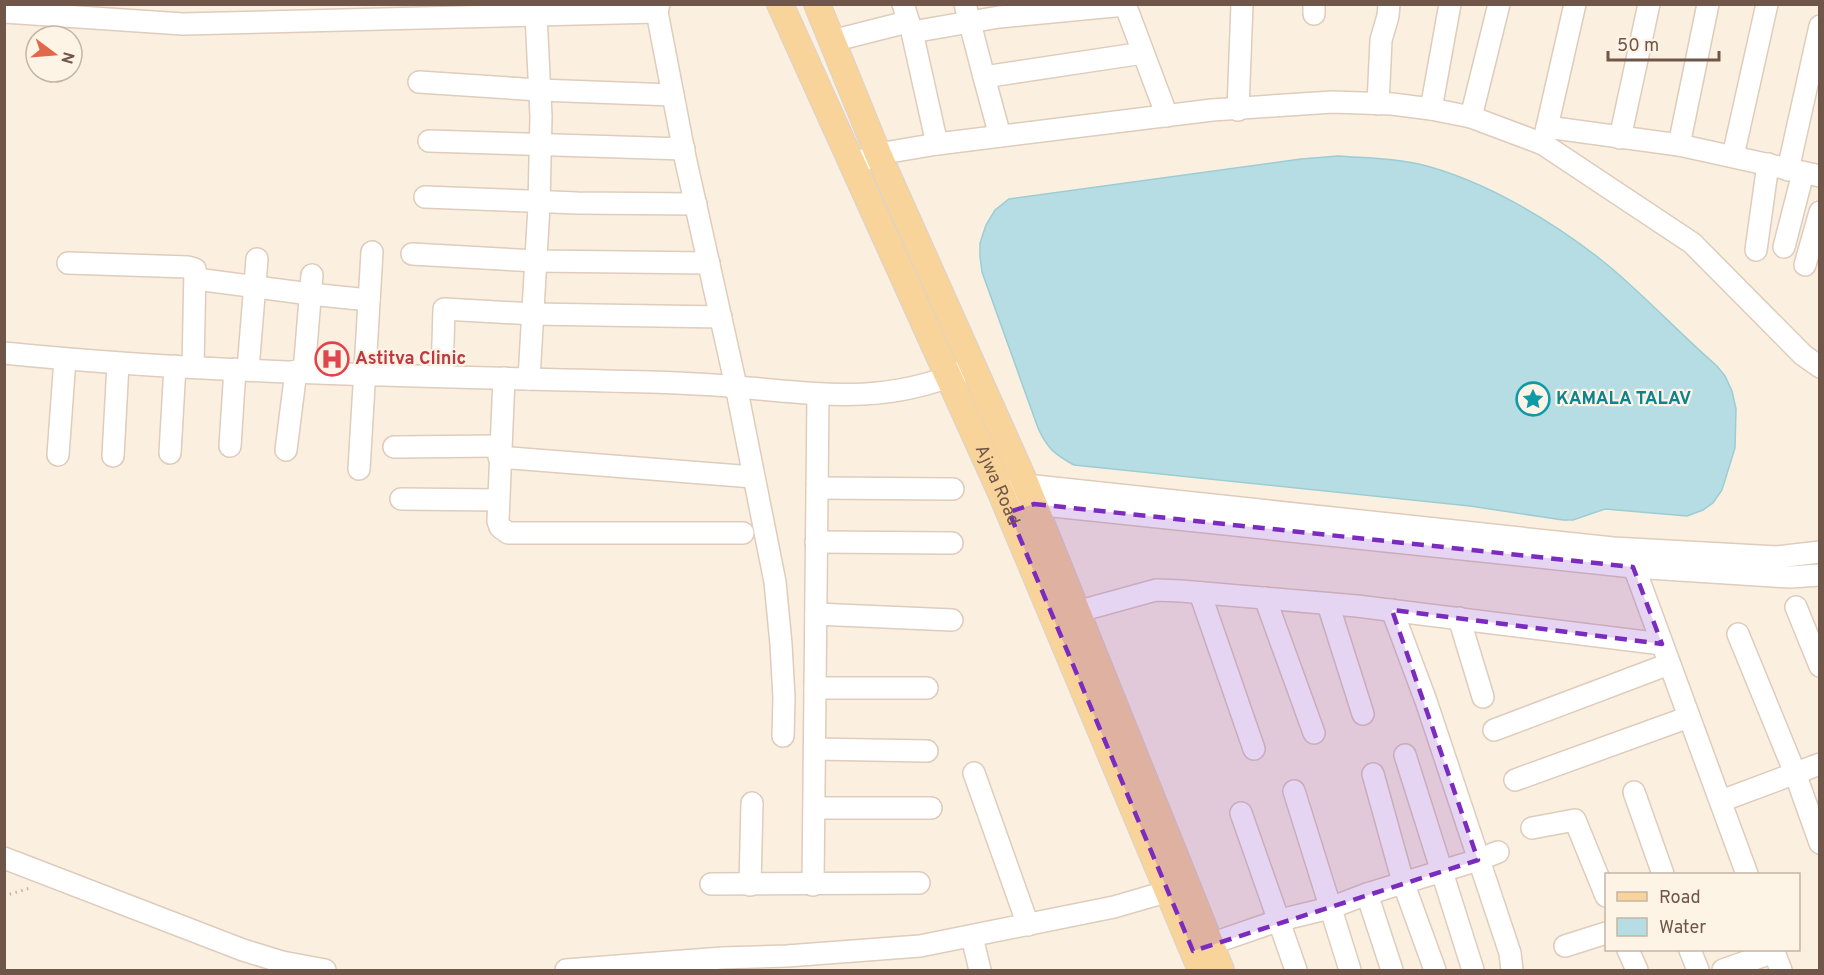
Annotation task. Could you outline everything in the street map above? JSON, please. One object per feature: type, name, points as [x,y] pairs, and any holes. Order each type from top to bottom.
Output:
[{"type":"main road","name":"Ajwa Road","points":[[780,4],[1005,503],[1066,617],[1202,955]]},
{"type":"main road","name":"Ajwa Road","points":[[818,4],[878,154],[1030,495],[1066,617],[1169,891],[1202,955],[1221,970]]},
{"type":"street","points":[[1238,110],[1242,4]]},
{"type":"street","points":[[1378,104],[1381,40],[1389,4]]},
{"type":"street","points":[[1431,109],[1450,4]]},
{"type":"street","points":[[1471,117],[1499,4]]},
{"type":"street","points":[[1545,136],[1575,4]]},
{"type":"street","points":[[1620,138],[1649,4]]},
{"type":"street","points":[[1679,145],[1708,4]]},
{"type":"street","points":[[1733,156],[1767,4]]},
{"type":"street","points":[[832,41],[907,20],[967,13],[1125,5],[1167,116]]},
{"type":"street","points":[[4,12],[94,11],[183,14],[486,10],[536,15],[658,8],[684,149],[736,386],[775,582],[782,655],[783,736]]},
{"type":"street","points":[[967,13],[1000,136]]},
{"type":"street","points":[[529,379],[539,200],[540,144],[536,15]]},
{"type":"street","points":[[907,20],[937,144]]},
{"type":"street","points":[[1784,247],[1794,171],[1820,26]]},
{"type":"street","points":[[984,77],[1143,53]]},
{"type":"street","points":[[419,82],[539,90],[673,95]]},
{"type":"street","points":[[854,165],[878,154],[937,144],[1212,110],[1332,102],[1431,109],[1545,136],[1620,138],[1679,145],[1794,171]]},
{"type":"street","points":[[1545,136],[1692,243],[1803,355],[1820,367]]},
{"type":"street","points":[[429,141],[684,149]]},
{"type":"street","points":[[1756,250],[1794,171]]},
{"type":"street","points":[[425,197],[577,203],[696,204]]},
{"type":"street","points":[[1805,265],[1820,212]]},
{"type":"street","points":[[359,469],[372,252]]},
{"type":"street","points":[[412,254],[536,261],[709,264]]},
{"type":"street","points":[[230,446],[257,259]]},
{"type":"street","points":[[68,263],[195,269],[196,279],[170,453]]},
{"type":"street","points":[[196,279],[255,285],[311,284],[369,300]]},
{"type":"street","points":[[286,450],[300,372],[311,284]]},
{"type":"street","points":[[442,376],[444,309],[533,314],[721,317]]},
{"type":"street","points":[[4,353],[118,364],[736,386],[818,395],[872,395],[922,386],[973,367]]},
{"type":"street","points":[[58,455],[65,359]]},
{"type":"street","points":[[113,456],[118,364]]},
{"type":"street","points":[[504,378],[498,521],[500,527],[508,533],[743,533]]},
{"type":"street","points":[[813,885],[818,395]]},
{"type":"street","points":[[394,447],[500,452],[753,477]]},
{"type":"street","points":[[817,488],[953,489]]},
{"type":"street","points":[[1005,503],[1030,495],[1790,577],[1820,575]]},
{"type":"street","points":[[401,498],[498,500]]},
{"type":"street","points":[[816,542],[952,543]]},
{"type":"street","points":[[1630,558],[1777,557],[1820,552]]},
{"type":"street","points":[[1630,558],[1747,873]]},
{"type":"street","points":[[1066,617],[1156,590],[1329,603],[1662,644]]},
{"type":"street","points":[[1200,592],[1254,749]]},
{"type":"street","points":[[1265,598],[1314,733]]},
{"type":"street","points":[[1329,603],[1363,714]]},
{"type":"street","points":[[1796,607],[1820,666]]},
{"type":"street","points":[[1392,610],[1426,701],[1510,953],[1512,970]]},
{"type":"street","points":[[816,614],[952,620]]},
{"type":"street","points":[[1459,618],[1483,697]]},
{"type":"street","points":[[1738,634],[1795,774],[1820,843]]},
{"type":"street","points":[[1494,730],[1669,664]]},
{"type":"street","points":[[815,688],[927,688]]},
{"type":"street","points":[[1515,780],[1689,717]]},
{"type":"street","points":[[815,749],[927,751]]},
{"type":"street","points":[[1405,755],[1473,970]]},
{"type":"street","points":[[1721,801],[1820,764]]},
{"type":"street","points":[[974,773],[1029,925]]},
{"type":"street","points":[[1373,774],[1403,882],[1435,970]]},
{"type":"street","points":[[1293,791],[1350,970]]},
{"type":"street","points":[[1634,792],[1664,873]]},
{"type":"street","points":[[750,885],[752,803]]},
{"type":"street","points":[[814,808],[931,808]]},
{"type":"street","points":[[1241,813],[1296,970]]},
{"type":"street","points":[[1532,828],[1575,820],[1605,894]]},
{"type":"street","points":[[1202,955],[1280,921],[1330,908],[1498,852]]},
{"type":"street","points":[[4,858],[243,950],[282,962],[326,970]]},
{"type":"street","points":[[711,884],[919,883]]},
{"type":"street","points":[[567,970],[787,963],[921,946],[1114,907],[1169,891]]},
{"type":"street","points":[[1367,894],[1392,970]]},
{"type":"street","points":[[1566,946],[1605,933]]},
{"type":"street","points":[[972,937],[980,970]]},
{"type":"street","points":[[1628,951],[1637,970]]},
{"type":"street","points":[[1690,951],[1698,970]]},
{"type":"street","points":[[1723,970],[1776,957]]},
{"type":"highlighted area","points":[[1034,504],[1633,567],[1662,644],[1392,610],[1478,860],[1193,951],[1009,512]]},
{"type":"water","points":[[1338,156],[1389,159],[1419,164],[1444,171],[1495,192],[1568,235],[1637,291],[1717,366],[1732,391],[1736,409],[1735,448],[1722,490],[1713,503],[1687,516],[1605,509],[1573,520],[1563,520],[1470,506],[1074,465],[1052,450],[1038,428],[982,272],[980,243],[986,225],[995,210],[1009,199],[1301,159]]},
{"type":"place","name":"Astitva Clinic","points":[[332,359]]},
{"type":"place","name":"KAMALA TALAV","points":[[1533,399]]}]
